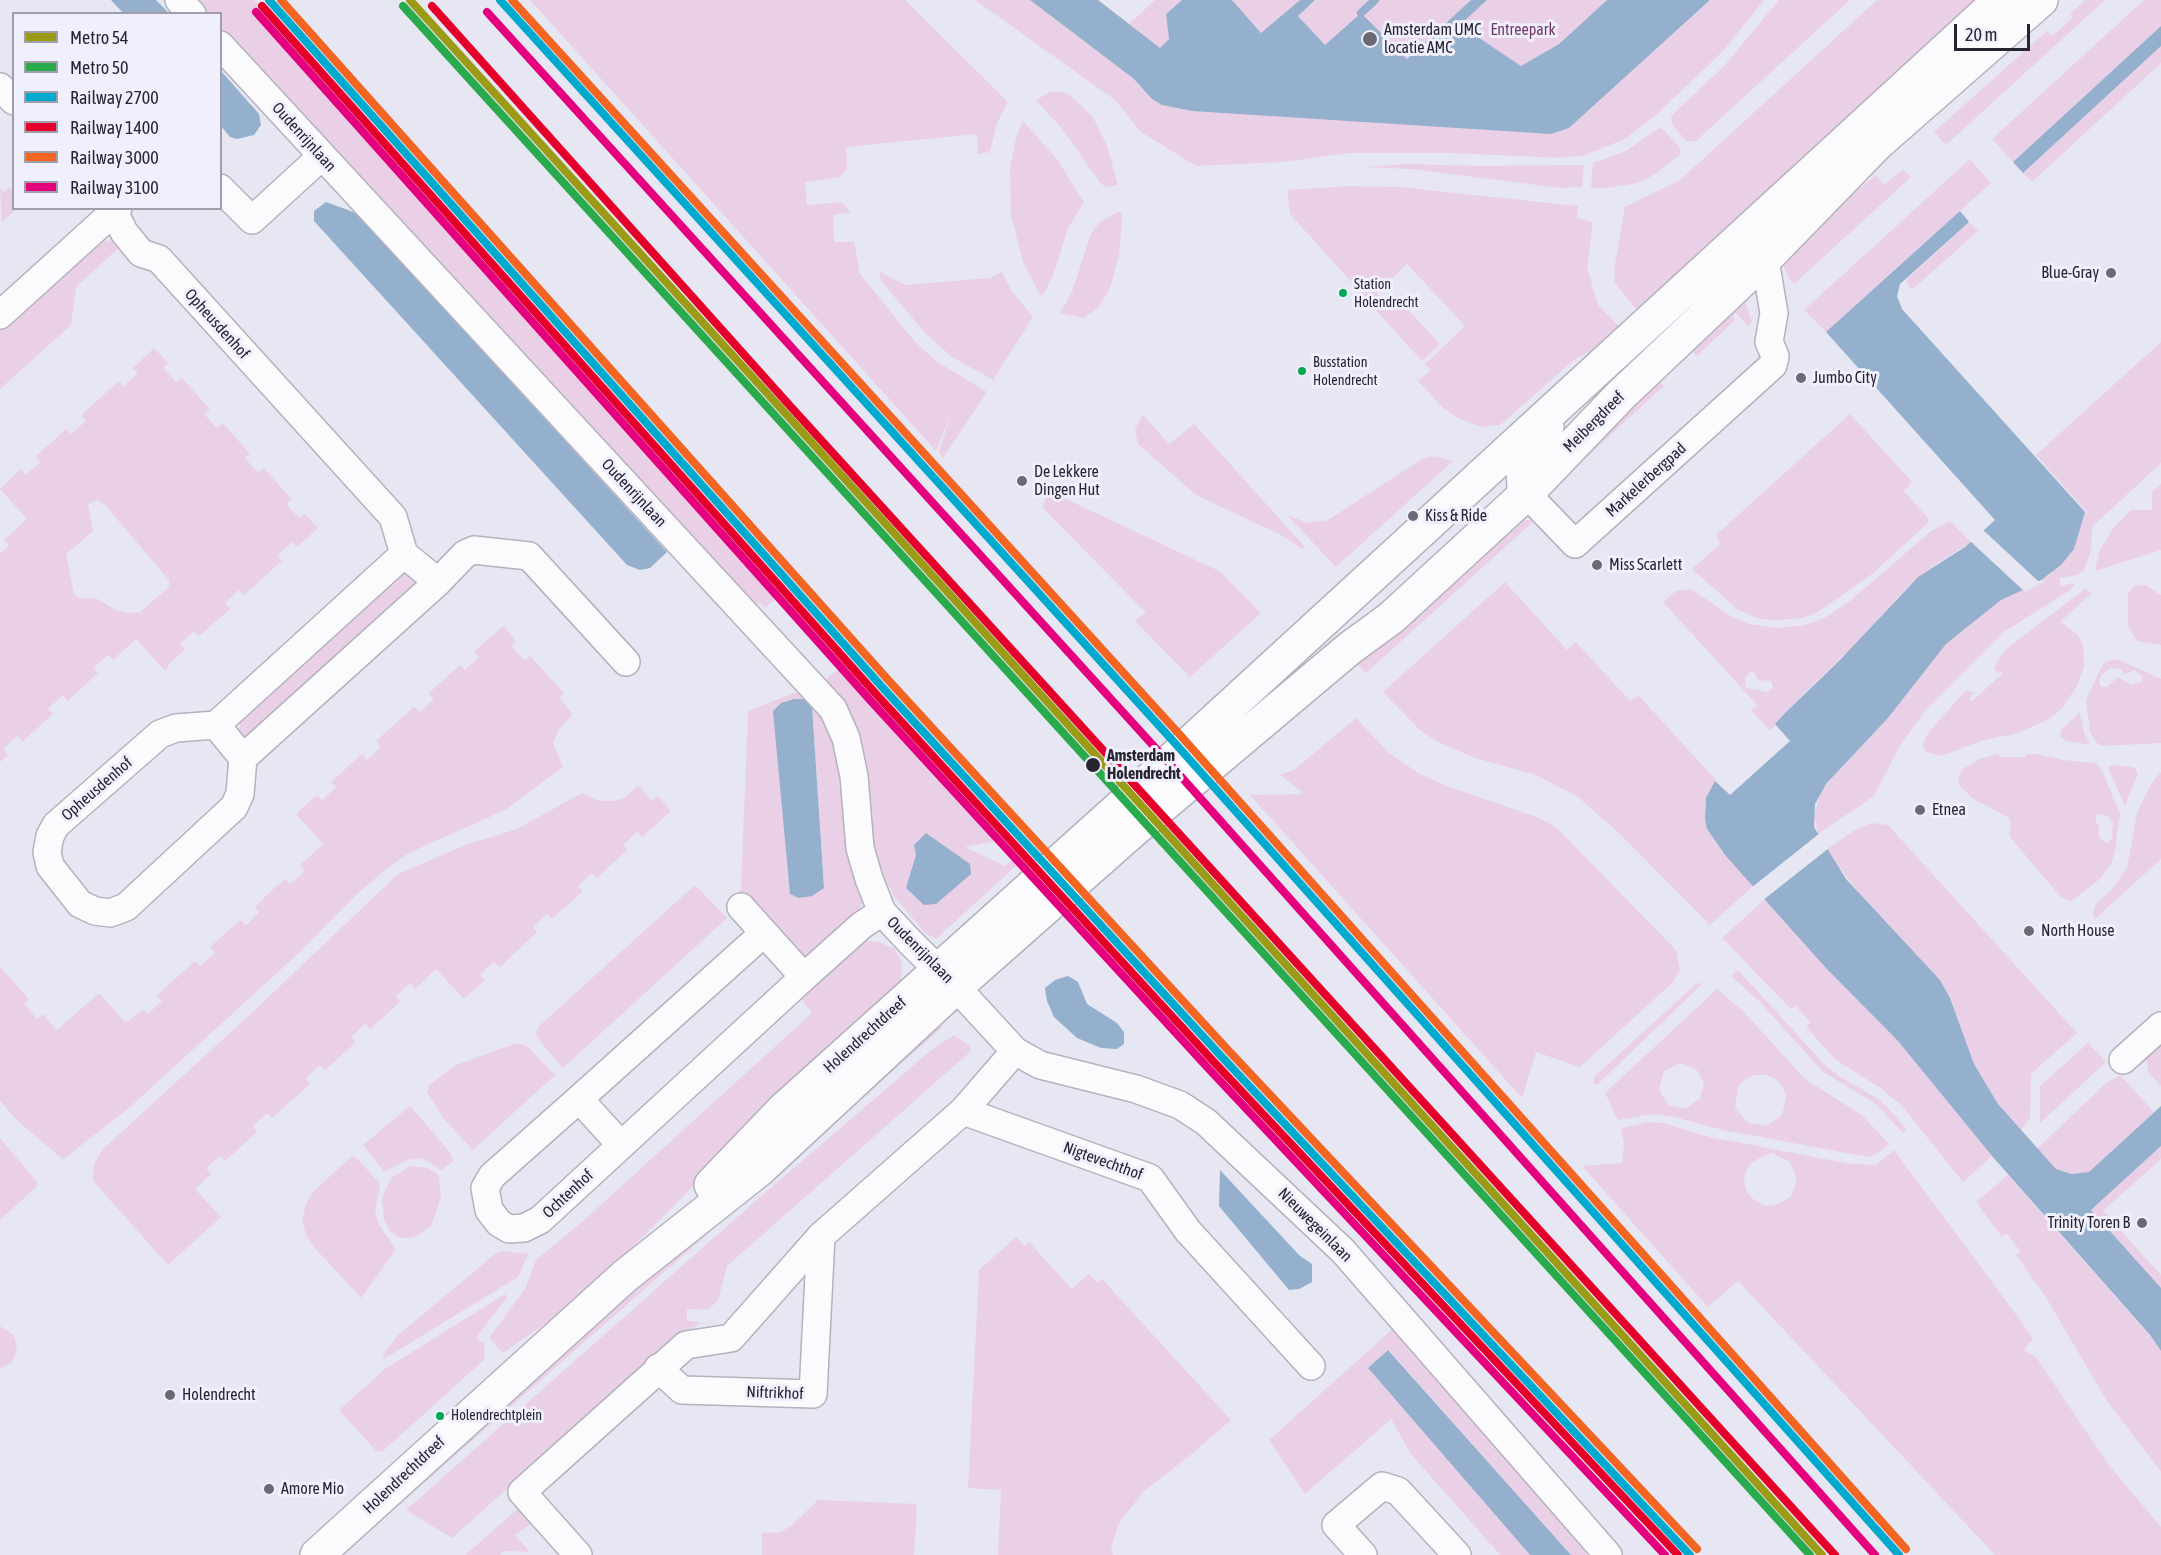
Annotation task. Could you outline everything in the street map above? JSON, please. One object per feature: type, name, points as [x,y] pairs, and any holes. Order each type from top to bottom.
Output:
[{"type":"main road","points":[[1127,818],[1490,465],[1568,398],[2000,0]]},
{"type":"main road","name":"Meibergdreef","points":[[1127,818],[1391,618],[1527,494],[1621,395],[1765,260],[1878,143],[2041,0]]},
{"type":"main road","name":"Holendrechtdreef","points":[[317,1555],[625,1276],[784,1109],[947,978],[1127,818]]},
{"type":"street","points":[[179,0],[190,12]]},
{"type":"street","name":"Oudenrijnlaan","points":[[222,47],[833,709],[846,738],[854,776],[860,848],[882,912],[947,978]]},
{"type":"street","points":[[0,87],[12,99]]},
{"type":"street","points":[[222,190],[252,220],[322,156]]},
{"type":"street","name":"Opheusdenhof","points":[[0,315],[114,210]]},
{"type":"street","name":"Opheusdenhof","points":[[115,210],[124,232],[141,253],[159,260],[393,517],[404,554]]},
{"type":"street","name":"Markelerbergpad","points":[[1527,494],[1575,544],[1773,365],[1775,356],[1769,342],[1774,313],[1765,260]]},
{"type":"street","points":[[1527,494],[1521,488],[1520,467],[1542,436],[1559,418],[1568,398]]},
{"type":"street","points":[[438,582],[404,554],[216,725],[243,758],[438,582],[465,554],[474,550],[529,556],[626,662]]},
{"type":"street","name":"Opheusdenhof","points":[[216,725],[176,728],[160,734],[56,825],[48,844],[50,866],[80,904],[95,911],[110,913],[126,907],[143,892],[234,807],[240,794],[243,758]]},
{"type":"street","points":[[741,907],[804,977]]},
{"type":"street","name":"Ochtenhof","points":[[764,933],[492,1176],[485,1188],[485,1200],[498,1223],[509,1229],[524,1228],[540,1220],[804,977],[862,925],[882,912]]},
{"type":"street","name":"Nieuwegeinlaan","points":[[947,978],[1015,1051],[1048,1067],[1136,1089],[1180,1105],[1206,1122],[1343,1251],[1608,1555]]},
{"type":"street","points":[[2123,1060],[2161,1026]]},
{"type":"street","points":[[578,1555],[522,1492],[686,1345],[731,1338],[821,1236],[963,1111],[1015,1051]]},
{"type":"street","points":[[579,1099],[621,1145]]},
{"type":"street","name":"Nigtevechthof","points":[[963,1111],[1150,1178],[1188,1232],[1311,1366]]},
{"type":"street","name":"Niftrikhof","points":[[658,1368],[682,1390],[813,1394],[821,1236]]},
{"type":"street","points":[[1363,1555],[1336,1525],[1382,1486],[1398,1491],[1457,1555]]},
{"type":"green space","points":[[194,0],[254,0],[784,591],[765,608],[760,602],[754,606],[222,30],[222,12],[205,12]]},
{"type":"green space","points":[[530,0],[905,0],[1008,102],[997,123],[990,152],[978,154],[977,134],[846,147],[847,169],[840,177],[805,182],[807,205],[842,202],[851,212],[833,215],[834,242],[854,242],[860,274],[915,342],[936,361],[987,392],[943,458],[939,452],[951,414],[936,451]]},
{"type":"green space","points":[[975,0],[1030,0],[1134,79],[1152,99],[1569,128],[1710,0],[1764,0],[1723,51],[1657,114],[1625,139],[1585,155],[1561,158],[1452,153],[1349,153],[1283,162],[1196,166],[1141,132],[1115,100]]},
{"type":"green space","points":[[1155,0],[1182,0],[1166,14],[1169,39],[1160,48],[1129,24]]},
{"type":"green space","points":[[1232,0],[1300,0],[1261,33]]},
{"type":"green space","name":"Entreepark","points":[[1315,0],[1471,0],[1407,59],[1361,14],[1325,45],[1298,16]]},
{"type":"green space","name":"Entreepark","points":[[1487,0],[1607,0],[1559,44],[1521,66],[1460,25]]},
{"type":"green space","points":[[1779,0],[1850,0],[1696,141],[1686,141],[1672,124],[1671,116],[1725,65]]},
{"type":"green space","points":[[1877,0],[1990,0],[1643,318],[1615,283],[1614,270],[1625,207],[1680,180]]},
{"type":"green space","points":[[2085,0],[2105,0],[1946,145],[1934,132],[2047,31],[2052,36],[2059,30],[2073,17],[2070,14]]},
{"type":"green space","points":[[2144,0],[2161,0],[2161,26],[2013,162],[1992,139]]},
{"type":"green space","points":[[2161,46],[2161,63],[2032,182],[2023,173]]},
{"type":"green space","points":[[1050,92],[1064,92],[1071,96],[1093,117],[1107,146],[1118,185],[1107,187],[1101,184],[1063,130],[1036,100]]},
{"type":"green space","points":[[1023,121],[1056,158],[1084,202],[1068,228],[1054,273],[1043,295],[1040,295],[1023,262],[1011,215],[1010,169],[1016,137]]},
{"type":"green space","points":[[1659,128],[1663,129],[1680,148],[1681,154],[1654,175],[1638,183],[1591,188],[1593,163],[1626,151]]},
{"type":"green space","points":[[1970,159],[1991,183],[1826,332],[1804,310]]},
{"type":"green space","points":[[1408,164],[1584,165],[1582,187],[1560,188],[1411,169],[1362,167]]},
{"type":"green space","points":[[1903,169],[1911,177],[1794,284],[1788,277],[1783,264],[1791,247],[1876,175],[1884,185]]},
{"type":"green space","points":[[1351,186],[1399,187],[1578,206],[1577,218],[1593,222],[1587,267],[1598,305],[1627,334],[1575,359],[1500,425],[1481,427],[1458,418],[1443,408],[1418,381],[1431,370],[1425,364],[1465,326],[1407,264],[1377,293],[1379,296],[1371,304],[1290,214],[1287,190]]},
{"type":"green space","points":[[9,187],[12,191],[12,210],[15,210],[2,222],[0,188],[4,192]]},
{"type":"green space","points":[[1119,211],[1122,224],[1119,255],[1110,288],[1098,308],[1084,318],[1060,313],[1072,292],[1091,234],[1099,223]]},
{"type":"green space","points":[[1969,222],[1978,231],[1914,288],[1910,288],[1906,280]]},
{"type":"green space","points":[[117,240],[125,242],[76,287],[71,325],[0,389],[0,328],[96,242]]},
{"type":"green space","points":[[879,271],[905,285],[990,278],[1002,272],[1011,290],[1033,317],[993,380],[952,357],[927,335],[881,281]]},
{"type":"green space","points":[[1742,292],[1752,322],[1748,326],[1736,313],[1733,316],[1735,320],[1697,356],[1693,352],[1683,361],[1676,354]]},
{"type":"green space","points":[[1383,300],[1392,309],[1400,301],[1440,344],[1422,361],[1374,308]]},
{"type":"green space","points":[[2161,342],[2161,463],[2092,527],[2091,551],[2084,570],[2077,575],[2059,578],[2061,586],[2076,583],[2069,591],[2005,631],[1924,712],[1898,749],[1874,796],[1818,834],[1814,816],[1821,790],[1888,718],[1946,644],[2001,600],[2049,575],[2071,553],[2085,512],[2091,517],[2036,455]]},
{"type":"green space","points":[[154,348],[168,363],[163,368],[176,382],[182,378],[210,409],[204,414],[217,428],[223,423],[250,454],[245,458],[258,473],[264,468],[291,499],[286,504],[299,518],[305,514],[318,528],[297,547],[292,542],[278,555],[282,561],[244,595],[239,590],[225,603],[230,609],[199,636],[194,631],[180,644],[185,649],[169,664],[166,672],[136,639],[113,660],[108,655],[94,667],[98,673],[68,701],[63,695],[48,709],[53,714],[23,741],[17,736],[3,749],[8,755],[0,762],[0,554],[9,545],[4,540],[27,519],[0,489],[21,469],[26,475],[40,462],[36,456],[66,429],[71,434],[86,421],[81,415],[119,381],[124,386],[138,373],[133,368]],"holes":[[[97,500],[105,505],[169,580],[169,587],[140,612],[127,613],[115,610],[98,599],[79,598],[74,594],[66,554],[93,531],[88,504]]]},
{"type":"green space","points":[[1658,369],[1666,377],[1660,382],[1664,386],[1546,494]]},
{"type":"green space","points":[[1850,414],[1912,482],[1904,491],[1928,518],[1928,523],[1872,574],[1818,612],[1802,618],[1778,620],[1760,619],[1738,610],[1692,569],[1720,544],[1716,535]]},
{"type":"green space","points":[[1143,415],[1169,444],[1194,424],[1305,547],[1302,549],[1283,536],[1196,495],[1138,444],[1135,429]]},
{"type":"green space","points":[[1435,456],[1453,461],[1336,567],[1287,515],[1308,523],[1328,520],[1422,459]]},
{"type":"green space","points":[[2161,484],[2161,550],[2095,571],[2099,552],[2114,527],[2131,510],[2152,510],[2152,492]]},
{"type":"green space","points":[[1049,491],[1219,571],[1261,613],[1190,677],[1135,621],[1146,613],[1042,507]]},
{"type":"green space","points":[[1514,519],[1535,520],[1366,673],[1353,660]]},
{"type":"green space","points":[[1950,521],[1971,542],[1933,566],[1907,587],[1852,648],[1804,693],[1770,731],[1751,710],[1757,705],[1663,602],[1676,591],[1691,589],[1729,615],[1749,624],[1778,628],[1805,625],[1826,617],[1850,601],[1931,531]],"holes":[[[1750,672],[1755,673],[1758,680],[1771,681],[1773,688],[1768,692],[1746,688],[1745,678]]]},
{"type":"green space","points":[[401,571],[413,578],[414,585],[245,739],[239,733],[241,714]]},
{"type":"green space","points":[[1505,582],[1567,650],[1576,642],[1630,701],[1639,696],[1716,780],[1705,802],[1707,829],[1721,850],[1753,886],[1710,925],[1621,835],[1578,797],[1536,775],[1472,757],[1436,741],[1420,730],[1383,692]]},
{"type":"green space","points":[[2145,585],[2161,595],[2161,645],[2137,641],[2128,626],[2128,593],[2134,586]]},
{"type":"green space","points":[[2085,589],[2092,593],[2026,653],[2061,622],[2078,635],[2083,645],[2084,667],[2077,686],[2062,708],[2051,718],[2018,733],[1981,741],[1941,756],[1926,752],[1922,745],[1929,732],[1966,690],[1975,693],[1969,698],[1972,701],[2002,674],[2000,671],[1997,673],[1994,667],[2005,650]]},
{"type":"green space","points":[[503,626],[516,641],[511,646],[524,660],[530,656],[564,693],[559,698],[573,714],[559,729],[553,743],[563,767],[505,810],[409,853],[384,871],[357,894],[300,952],[130,1107],[65,1158],[62,1159],[17,1120],[0,1101],[0,967],[29,999],[24,1004],[37,1019],[43,1014],[57,1030],[99,993],[126,1023],[143,1009],[148,1014],[162,1001],[157,995],[195,961],[200,966],[215,953],[210,947],[240,920],[246,925],[259,912],[255,907],[270,892],[285,879],[290,884],[305,871],[300,865],[323,844],[296,814],[317,795],[322,800],[336,787],[331,782],[362,754],[367,760],[381,747],[376,741],[414,707],[420,712],[434,699],[429,693],[460,665],[465,670],[479,657],[474,652]]},
{"type":"green space","points":[[2117,659],[2161,679],[2161,743],[2102,746],[2097,743],[2090,732],[2086,700],[2106,662]],"holes":[[[2111,668],[2120,669],[2125,674],[2134,670],[2142,676],[2142,682],[2132,685],[2118,677],[2107,687],[2101,687],[2099,682],[2101,675]]]},
{"type":"green space","points":[[849,660],[994,819],[984,829],[995,841],[965,847],[1005,866],[1012,860],[1017,865],[936,939],[925,933],[894,896],[876,861],[861,746],[854,722],[842,700],[825,680]]},
{"type":"green space","points":[[794,693],[806,694],[826,722],[835,742],[847,844],[862,902],[858,913],[812,956],[797,955],[739,894],[748,711]],"holes":[[[812,707],[824,888],[790,893],[774,711]]]},
{"type":"green space","points":[[2080,712],[2084,732],[2090,745],[2066,741],[2060,737],[2061,730]]},
{"type":"green space","points":[[1356,718],[1388,752],[1418,773],[1449,787],[1537,817],[1556,827],[1676,950],[1680,971],[1673,982],[1580,1067],[1536,1052],[1522,1098],[1250,795],[1304,794],[1280,775],[1295,769]]},
{"type":"green space","points":[[1997,754],[2001,757],[2026,757],[2026,754],[2036,754],[2063,760],[2095,763],[2101,768],[2120,814],[2112,862],[2100,879],[2071,901],[2061,897],[2009,836],[2011,822],[2009,818],[1972,798],[1959,785],[1958,778],[1963,769],[1979,759]],"holes":[[[2097,814],[2108,816],[2113,823],[2112,838],[2107,843],[2099,838],[2099,827],[2095,820]]]},
{"type":"green space","points":[[2112,765],[2134,767],[2138,773],[2125,806],[2108,768]]},
{"type":"green space","points":[[2161,772],[2161,859],[2095,919],[2093,913],[2096,904],[2112,889],[2127,868],[2137,813],[2151,784]]},
{"type":"green space","points":[[638,785],[652,801],[658,796],[671,811],[642,837],[637,832],[623,845],[627,850],[597,878],[592,873],[578,886],[583,891],[552,919],[547,914],[533,927],[537,932],[500,967],[494,962],[480,974],[485,980],[464,999],[436,969],[415,989],[410,983],[396,996],[400,1002],[370,1029],[365,1024],[351,1037],[355,1043],[325,1070],[320,1065],[306,1078],[310,1084],[272,1118],[267,1113],[253,1126],[257,1132],[225,1161],[220,1156],[206,1168],[211,1174],[195,1189],[221,1217],[168,1265],[93,1181],[94,1164],[103,1149],[257,1008],[398,874],[468,844],[517,829],[582,793],[600,801],[612,801],[625,798]]},
{"type":"green space","points":[[1872,823],[1888,825],[2077,1033],[2031,1074],[2030,1118],[2020,1131],[1998,1104],[1974,1064],[1950,998],[1940,980],[1869,906],[1826,850],[1856,829]]},
{"type":"green space","points":[[695,885],[727,918],[563,1068],[540,1041],[536,1034],[538,1027]]},
{"type":"green space","points":[[1765,899],[1825,967],[1898,1041],[1992,1156],[1963,1182],[1902,1106],[1882,1089],[1836,1060],[1806,1027],[1810,1022],[1796,1006],[1791,1009],[1722,938]]},
{"type":"green space","points":[[865,941],[879,942],[895,949],[902,964],[901,986],[771,1108],[583,1297],[503,1353],[489,1338],[525,1289],[536,1260],[583,1221],[812,1013],[801,999]]},
{"type":"green space","points":[[1738,970],[1825,1065],[1880,1100],[1907,1129],[1903,1133],[1876,1104],[1822,1071],[1760,1002],[1731,976]]},
{"type":"green space","points":[[1703,983],[1597,1085],[1593,1084],[1595,1076],[1696,984]]},
{"type":"green space","points":[[1717,989],[1744,1012],[1805,1079],[1862,1115],[1889,1144],[1879,1153],[1868,1157],[1723,1130],[1674,1117],[1653,1114],[1618,1120],[1605,1093]],"holes":[[[1680,1063],[1696,1069],[1704,1083],[1700,1098],[1686,1109],[1668,1105],[1659,1089],[1664,1071]],[[1755,1075],[1766,1075],[1776,1079],[1783,1087],[1786,1096],[1782,1115],[1767,1126],[1748,1123],[1735,1108],[1738,1087],[1745,1079]]]},
{"type":"green space","points":[[944,1026],[400,1504],[398,1502],[627,1292],[927,1031]]},
{"type":"green space","points":[[954,1035],[970,1046],[970,1052],[727,1266],[718,1301],[707,1310],[687,1309],[687,1321],[701,1322],[615,1393],[452,1538],[406,1510],[751,1205],[930,1051]]},
{"type":"green space","points":[[2161,1038],[2161,1086],[2148,1072],[2146,1054]]},
{"type":"green space","points":[[517,1043],[528,1047],[555,1075],[473,1150],[443,1118],[427,1092],[429,1085],[456,1065]]},
{"type":"green space","points":[[2088,1043],[2106,1062],[2040,1123],[2040,1086]]},
{"type":"green space","points":[[2120,1075],[2154,1112],[2089,1172],[2071,1174],[2056,1169],[2037,1149],[2105,1084]]},
{"type":"green space","points":[[410,1106],[449,1151],[454,1161],[441,1170],[422,1158],[410,1159],[384,1172],[363,1145]]},
{"type":"green space","points":[[1649,1122],[1663,1123],[1710,1137],[1851,1164],[1875,1165],[1894,1150],[2033,1339],[2024,1350],[2036,1357],[2107,1463],[2161,1527],[2161,1555],[1995,1555],[1738,1281],[1708,1307],[1582,1166],[1622,1163],[1624,1144],[1621,1128]],"holes":[[[1771,1153],[1790,1162],[1797,1179],[1791,1197],[1774,1206],[1764,1205],[1754,1200],[1747,1192],[1744,1182],[1746,1171],[1752,1162]]]},
{"type":"green space","points":[[0,1138],[37,1182],[36,1187],[0,1220]]},
{"type":"green space","points":[[2161,1146],[2161,1159],[2103,1211],[2161,1275],[2161,1288],[2091,1210]]},
{"type":"green space","points":[[352,1156],[356,1157],[380,1184],[375,1211],[379,1225],[396,1249],[361,1298],[314,1247],[307,1237],[302,1221],[306,1204],[314,1191]]},
{"type":"green space","points":[[411,1166],[428,1168],[439,1176],[441,1197],[431,1226],[413,1238],[400,1238],[390,1231],[384,1220],[382,1198],[391,1178]]},
{"type":"green space","points":[[2008,1175],[2161,1351],[2161,1472],[2107,1401],[2045,1296],[2016,1255],[2021,1252],[2007,1234],[2002,1237],[1976,1202]]},
{"type":"green space","points":[[1016,1237],[1025,1246],[1029,1242],[1072,1289],[1089,1274],[1097,1283],[1102,1279],[1231,1420],[1144,1491],[1119,1523],[1111,1548],[1113,1555],[998,1555],[1001,1490],[968,1488],[979,1270]]},
{"type":"green space","points":[[504,1251],[528,1254],[518,1277],[384,1359],[383,1355],[398,1335],[495,1254]]},
{"type":"green space","points":[[505,1294],[507,1297],[476,1338],[484,1343],[485,1359],[383,1451],[377,1452],[339,1410],[385,1369]]},
{"type":"green space","points":[[0,1326],[14,1335],[17,1349],[12,1362],[0,1369]]},
{"type":"green space","points":[[1396,1326],[1587,1555],[1571,1555],[1389,1350],[1368,1368],[1530,1555],[1500,1555],[1411,1454],[1391,1419],[1305,1494],[1269,1440]]},
{"type":"green space","points":[[818,1500],[917,1504],[914,1555],[762,1555],[762,1533],[780,1532],[791,1526]]},
{"type":"green space","points":[[520,1507],[532,1523],[515,1535],[530,1552],[504,1551],[499,1555],[465,1555]]},
{"type":"water","points":[[111,0],[156,0],[168,12],[122,12]]},
{"type":"water","points":[[1030,0],[1098,0],[1160,48],[1169,39],[1166,14],[1182,0],[1232,0],[1261,33],[1300,0],[1315,0],[1298,16],[1325,45],[1361,13],[1407,59],[1471,0],[1487,0],[1460,25],[1521,66],[1559,44],[1607,0],[1710,0],[1569,128],[1551,134],[1192,111],[1162,105],[1152,99],[1134,79]]},
{"type":"water","points":[[2161,26],[2161,46],[2023,173],[2013,162]]},
{"type":"water","points":[[222,72],[259,114],[261,125],[254,135],[237,139],[230,137],[222,127]]},
{"type":"water","points":[[326,202],[356,213],[667,552],[650,568],[640,570],[627,565],[314,221],[314,211]]},
{"type":"water","points":[[1960,211],[1969,222],[1900,284],[1897,296],[1902,309],[2085,512],[2074,549],[2061,565],[2036,584],[2001,600],[1946,644],[1888,718],[1826,784],[1815,804],[1814,827],[1846,879],[1940,980],[1950,998],[1974,1064],[1998,1104],[2056,1169],[2071,1174],[2089,1172],[2161,1106],[2161,1146],[2091,1210],[2161,1288],[2161,1351],[2150,1335],[1992,1156],[1898,1041],[1825,967],[1725,855],[1707,829],[1705,819],[1706,798],[1715,781],[1730,795],[1790,741],[1775,724],[1785,713],[1840,660],[1918,577],[1965,547],[1995,520],[1826,332]]},
{"type":"water","points":[[794,699],[805,699],[812,707],[824,888],[812,896],[799,898],[790,894],[773,711],[781,703]]},
{"type":"water","points":[[926,833],[970,864],[971,874],[936,904],[924,905],[906,888],[916,855],[914,845]]},
{"type":"water","points":[[1068,976],[1078,982],[1087,1004],[1117,1023],[1124,1032],[1124,1044],[1117,1049],[1101,1048],[1077,1038],[1054,1017],[1047,1001],[1045,988],[1055,980]]},
{"type":"water","points":[[1220,1170],[1300,1256],[1312,1264],[1312,1282],[1299,1289],[1289,1290],[1219,1206]]},
{"type":"water","points":[[1388,1350],[1571,1555],[1530,1555],[1368,1368]]},
{"type":"pier","points":[[1981,528],[2038,581],[2047,580],[2025,592],[1969,540]]},
{"type":"pier","points":[[1820,833],[1829,848],[1762,901],[1751,888]]},
{"type":"waterway","points":[[1361,13],[1375,0]]},
{"type":"metro line","name":"54","points":[[410,0],[1822,1555]]},
{"type":"metro line","name":"50","points":[[403,6],[1810,1555]]},
{"type":"rail line","name":"2700","points":[[269,0],[883,688],[1221,1056],[1690,1555]]},
{"type":"rail line","name":"3000","points":[[281,0],[890,682],[1228,1050],[1697,1549]]},
{"type":"rail line","name":"2700","points":[[500,0],[1173,741],[1899,1555]]},
{"type":"rail line","name":"3000","points":[[512,0],[1180,735],[1906,1549]]},
{"type":"rail line","name":"1400","points":[[262,6],[876,694],[1214,1062],[1678,1555]]},
{"type":"rail line","name":"1400","points":[[432,6],[791,407],[1835,1555]]},
{"type":"rail line","name":"3100","points":[[256,12],[870,700],[1208,1068],[1665,1555]]},
{"type":"rail line","name":"3100","points":[[487,12],[1160,753],[1875,1555]]},
{"type":"place","name":"Amsterdam UMC locatie AMC","points":[[1370,39]]},
{"type":"place","name":"Blue-Gray","points":[[2111,273]]},
{"type":"place","name":"Station Holendrecht","points":[[1343,293]]},
{"type":"place","name":"Busstation Holendrecht","points":[[1302,371]]},
{"type":"place","name":"Jumbo City","points":[[1801,378]]},
{"type":"place","name":"De Lekkere Dingen Hut","points":[[1022,481]]},
{"type":"place","name":"Kiss & Ride","points":[[1413,516]]},
{"type":"place","name":"Miss Scarlett","points":[[1597,565]]},
{"type":"place","name":"Amsterdam Holendrecht","points":[[1093,765]]},
{"type":"place","name":"Etnea","points":[[1920,810]]},
{"type":"place","name":"North House","points":[[2029,931]]},
{"type":"place","name":"Trinity Toren B","points":[[2142,1223]]},
{"type":"place","name":"Holendrecht","points":[[170,1395]]},
{"type":"place","name":"Holendrechtplein","points":[[440,1416]]},
{"type":"place","name":"Amore Mio","points":[[269,1489]]}]
